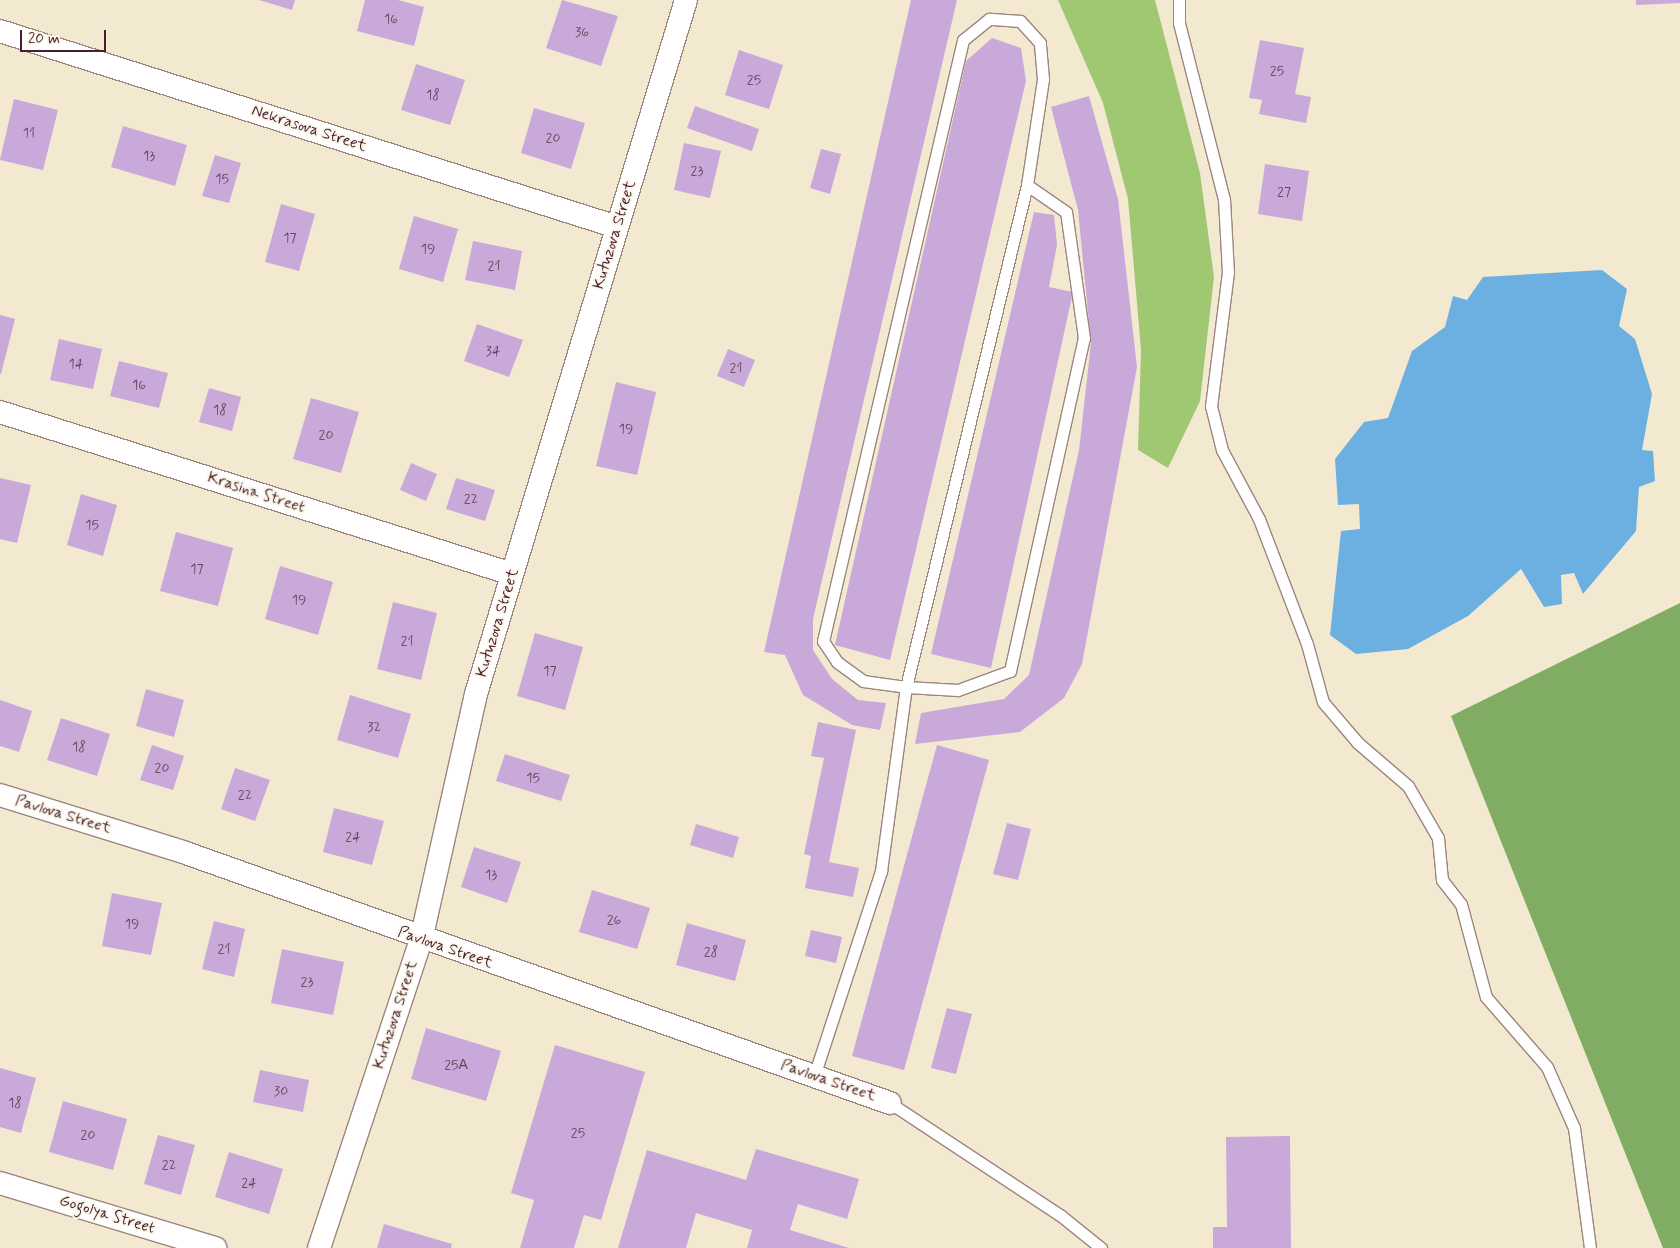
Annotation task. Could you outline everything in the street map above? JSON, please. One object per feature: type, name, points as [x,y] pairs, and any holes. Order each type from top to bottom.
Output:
[{"type":"street","name":"Kutuzova Street","points":[[319,1248],[421,940],[476,694],[686,0]]},
{"type":"street","name":"Nekrasova Street","points":[[0,31],[617,227]]},
{"type":"street","name":"Krasina Street","points":[[0,412],[512,574]]},
{"type":"street","name":"Pavlova Street","points":[[0,795],[183,852],[421,940],[890,1103]]},
{"type":"street","name":"Gogolya Street","points":[[0,1182],[215,1248]]},
{"type":"lane","points":[[1179,0],[1179,23],[1224,199],[1228,272],[1210,406],[1222,450],[1259,520],[1307,644],[1323,702],[1358,742],[1408,786],[1438,838],[1442,880],[1461,904],[1486,997],[1547,1067],[1574,1128],[1590,1248]]},
{"type":"lane","points":[[814,1076],[881,871],[906,687],[1027,184],[1043,79],[1040,43],[1020,21],[990,20],[962,40],[823,641],[837,662],[864,680],[906,687],[958,690],[1010,671],[1084,338],[1066,212],[1027,184]]},
{"type":"lane","points":[[890,1103],[1060,1215],[1101,1248]]},
{"type":"green space","points":[[1058,0],[1155,0],[1200,173],[1214,277],[1200,401],[1168,468],[1138,450],[1141,350],[1128,199],[1103,103]]},
{"type":"green space","points":[[1680,603],[1680,1248],[1663,1248],[1451,716]]},
{"type":"water","points":[[1602,270],[1627,289],[1619,326],[1635,339],[1652,394],[1642,450],[1653,451],[1655,481],[1639,487],[1636,531],[1583,594],[1574,573],[1561,575],[1562,604],[1544,607],[1521,569],[1468,616],[1408,649],[1356,654],[1330,635],[1341,531],[1360,529],[1359,504],[1338,505],[1335,459],[1364,422],[1388,418],[1412,351],[1445,327],[1453,296],[1467,300],[1483,277]]},
{"type":"building","points":[[259,0],[295,0],[292,10]]},
{"type":"building","points":[[365,0],[398,0],[424,7],[414,46],[357,31]]},
{"type":"building","points":[[562,0],[618,16],[601,66],[546,48]]},
{"type":"building","points":[[911,0],[957,0],[813,619],[813,650],[832,679],[858,700],[886,703],[880,730],[852,725],[803,695],[785,655],[764,652]]},
{"type":"building","points":[[1636,0],[1680,0],[1680,3],[1636,5]]},
{"type":"building","points":[[992,38],[1021,48],[1026,81],[890,660],[835,645],[966,61]]},
{"type":"building","points":[[1260,40],[1304,48],[1295,94],[1311,97],[1306,123],[1259,114],[1262,100],[1249,98]]},
{"type":"building","points":[[739,50],[783,65],[769,109],[725,95]]},
{"type":"building","points":[[416,64],[465,80],[450,125],[401,110]]},
{"type":"building","points":[[1089,96],[1118,199],[1137,367],[1082,664],[1064,698],[1020,732],[915,744],[921,713],[1004,699],[1029,675],[1079,450],[1091,343],[1078,210],[1051,107]]},
{"type":"building","points":[[14,99],[58,110],[43,170],[0,160]]},
{"type":"building","points":[[695,106],[759,129],[752,151],[687,128]]},
{"type":"building","points":[[534,108],[585,123],[571,169],[521,153]]},
{"type":"building","points":[[123,126],[187,145],[175,186],[111,167]]},
{"type":"building","points":[[684,143],[721,151],[710,198],[674,190]]},
{"type":"building","points":[[821,149],[841,154],[830,194],[810,188]]},
{"type":"building","points":[[215,155],[241,163],[229,203],[202,196]]},
{"type":"building","points":[[1265,164],[1309,171],[1302,221],[1258,214]]},
{"type":"building","points":[[281,204],[315,214],[299,271],[265,262]]},
{"type":"building","points":[[1034,212],[1054,215],[1057,245],[1049,287],[1073,292],[991,668],[931,654]]},
{"type":"building","points":[[414,216],[458,229],[443,282],[399,269]]},
{"type":"building","points":[[473,241],[522,251],[515,290],[465,280]]},
{"type":"building","points":[[0,315],[15,319],[1,374],[0,374]]},
{"type":"building","points":[[477,324],[523,340],[509,377],[464,361]]},
{"type":"building","points":[[59,339],[102,349],[93,389],[50,380]]},
{"type":"building","points":[[728,349],[755,360],[744,387],[717,376]]},
{"type":"building","points":[[119,361],[168,373],[159,408],[110,396]]},
{"type":"building","points":[[616,382],[656,392],[637,475],[596,466]]},
{"type":"building","points":[[209,388],[241,397],[232,431],[199,422]]},
{"type":"building","points":[[311,398],[359,412],[341,473],[293,459]]},
{"type":"building","points":[[411,463],[437,474],[426,501],[400,490]]},
{"type":"building","points":[[0,478],[31,485],[17,543],[0,539]]},
{"type":"building","points":[[456,478],[495,490],[485,521],[446,509]]},
{"type":"building","points":[[81,494],[117,505],[103,556],[67,545]]},
{"type":"building","points":[[176,532],[233,548],[218,606],[160,591]]},
{"type":"building","points":[[280,566],[333,582],[318,635],[265,619]]},
{"type":"building","points":[[393,602],[437,613],[421,680],[377,669]]},
{"type":"building","points":[[535,633],[583,647],[565,710],[517,696]]},
{"type":"building","points":[[146,689],[184,700],[174,737],[136,726]]},
{"type":"building","points":[[350,695],[411,714],[398,758],[337,740]]},
{"type":"building","points":[[0,700],[32,711],[19,752],[0,746]]},
{"type":"building","points":[[61,718],[110,734],[97,776],[47,760]]},
{"type":"building","points":[[818,722],[856,730],[829,862],[859,868],[853,897],[805,888],[811,856],[804,854],[824,758],[811,756]]},
{"type":"building","points":[[152,745],[184,756],[173,790],[140,780]]},
{"type":"building","points":[[937,745],[989,760],[904,1070],[852,1056]]},
{"type":"building","points":[[505,754],[570,775],[561,801],[496,781]]},
{"type":"building","points":[[235,768],[270,780],[255,821],[221,809]]},
{"type":"building","points":[[334,808],[384,821],[372,865],[323,852]]},
{"type":"building","points":[[1007,823],[1031,829],[1018,880],[993,874]]},
{"type":"building","points":[[696,824],[739,837],[733,858],[690,845]]},
{"type":"building","points":[[474,847],[521,862],[507,903],[461,887]]},
{"type":"building","points":[[592,890],[650,908],[637,949],[579,932]]},
{"type":"building","points":[[112,893],[162,903],[151,955],[102,946]]},
{"type":"building","points":[[214,921],[245,929],[234,977],[202,969]]},
{"type":"building","points":[[687,923],[746,940],[735,981],[676,965]]},
{"type":"building","points":[[811,930],[842,937],[836,963],[805,956]]},
{"type":"building","points":[[282,949],[344,962],[333,1015],[271,1003]]},
{"type":"building","points":[[947,1008],[972,1014],[956,1074],[931,1068]]},
{"type":"building","points":[[426,1028],[501,1051],[486,1101],[411,1079]]},
{"type":"building","points":[[555,1045],[645,1072],[601,1220],[584,1215],[574,1248],[520,1248],[534,1200],[511,1193]]},
{"type":"building","points":[[0,1068],[36,1078],[21,1133],[0,1127]]},
{"type":"building","points":[[260,1070],[309,1080],[303,1112],[253,1102]]},
{"type":"building","points":[[63,1101],[127,1119],[113,1170],[49,1152]]},
{"type":"building","points":[[158,1135],[195,1145],[181,1195],[144,1184]]},
{"type":"building","points":[[1290,1136],[1291,1248],[1213,1248],[1213,1227],[1227,1227],[1226,1137]]},
{"type":"building","points":[[756,1149],[859,1179],[847,1219],[798,1204],[790,1230],[849,1248],[747,1248],[752,1230],[696,1213],[686,1248],[618,1248],[647,1150],[746,1180]]},
{"type":"building","points":[[229,1152],[283,1169],[269,1214],[215,1197]]},
{"type":"building","points":[[384,1224],[452,1244],[451,1248],[377,1248]]}]
